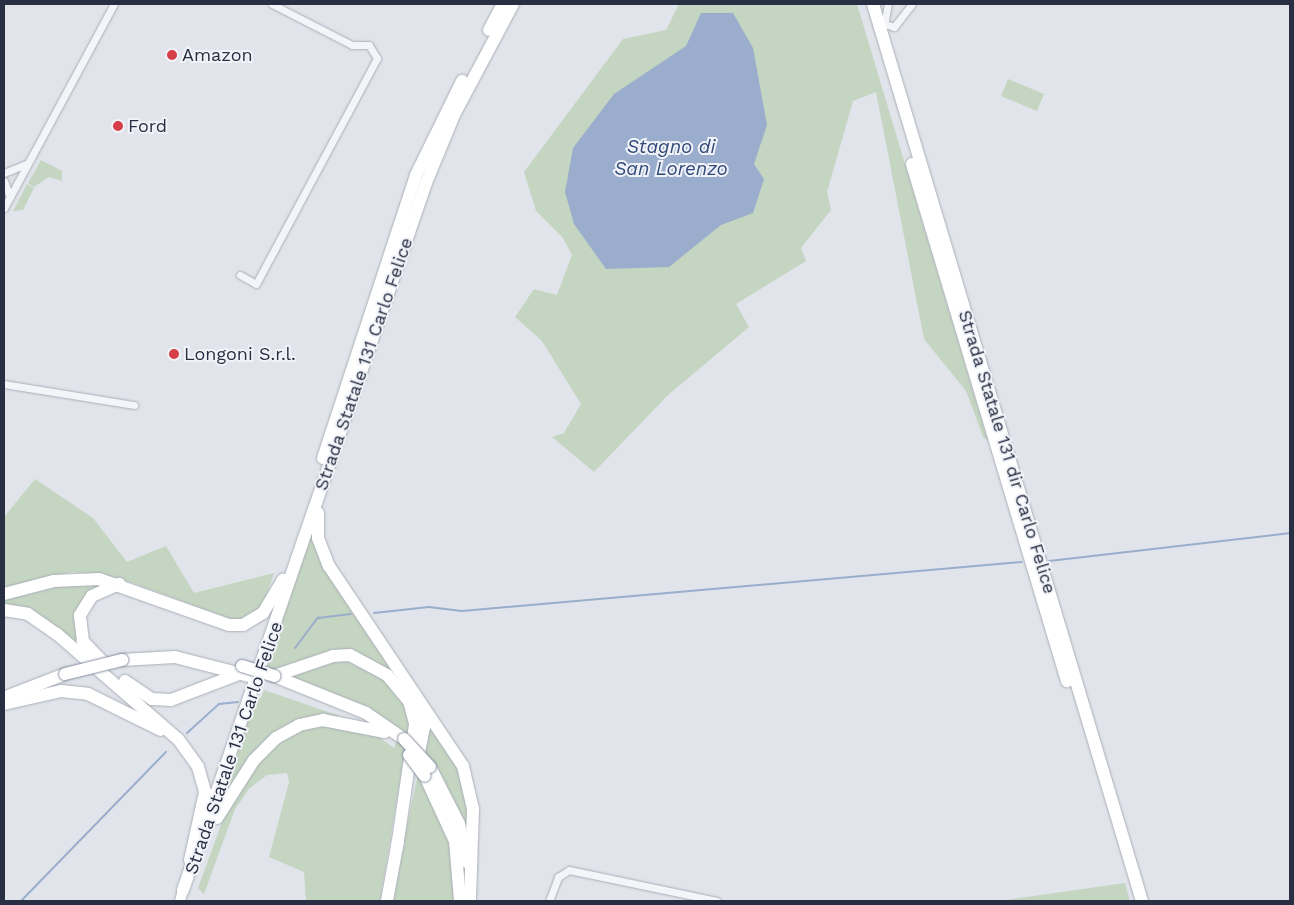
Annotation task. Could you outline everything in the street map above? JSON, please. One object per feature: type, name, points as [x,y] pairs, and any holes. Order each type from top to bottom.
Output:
[{"type":"highway","name":"Strada Statale 131 Carlo Felice","points":[[193,861],[416,175],[503,4]]},
{"type":"highway","name":"Strada Statale 131 Carlo Felice","points":[[181,896],[426,183],[454,115],[513,4]]},
{"type":"highway","name":"Strada Statale 131 dir Carlo Felice","points":[[866,4],[960,332],[1135,901]]},
{"type":"highway","name":"Strada Statale 131 dir Carlo Felice","points":[[873,4],[883,28],[1142,901]]},
{"type":"highway","points":[[325,478],[317,521],[321,546],[450,742],[469,787],[473,809],[469,901]]},
{"type":"highway","points":[[4,594],[78,578],[119,584],[229,625],[243,625],[263,614],[283,580]]},
{"type":"highway","points":[[119,584],[92,596],[80,615],[79,629],[91,651],[134,688],[152,699],[171,700],[243,672]]},
{"type":"highway","points":[[4,610],[28,614],[58,634],[178,739],[198,767],[205,792],[193,861]]},
{"type":"highway","points":[[274,680],[334,656],[350,655],[371,663],[405,696],[415,724],[397,848],[387,901]]},
{"type":"highway","points":[[4,689],[120,657],[175,657],[274,680],[366,713],[403,744],[428,771],[459,824],[469,901]]},
{"type":"highway","points":[[4,698],[64,671]]},
{"type":"highway","points":[[274,680],[359,715],[403,744]]},
{"type":"highway","points":[[4,704],[61,691],[88,694],[178,739]]},
{"type":"highway","points":[[397,848],[422,744],[420,697]]},
{"type":"highway","points":[[193,861],[228,799],[276,738],[299,725],[322,720],[384,732]]},
{"type":"highway","points":[[428,771],[455,841],[460,901]]},
{"type":"street","points":[[4,208],[7,197],[114,4]]},
{"type":"street","points":[[240,275],[256,284],[377,58],[369,45],[352,45],[272,4]]},
{"type":"street","points":[[888,4],[883,28],[894,27],[912,4]]},
{"type":"street","points":[[4,172],[26,164]]},
{"type":"street","points":[[4,181],[7,197]]},
{"type":"street","points":[[4,384],[134,405]]},
{"type":"street","points":[[549,901],[558,876],[568,870],[717,901]]},
{"type":"green space","points":[[679,4],[857,4],[988,441],[983,437],[966,391],[924,339],[876,92],[853,101],[827,192],[831,210],[801,248],[806,261],[736,304],[749,327],[668,395],[594,472],[552,437],[564,433],[581,404],[542,341],[515,317],[534,289],[557,295],[572,255],[563,238],[536,211],[524,172],[623,39],[666,30]]},
{"type":"green space","points":[[1008,79],[1044,94],[1037,111],[1001,96]]},
{"type":"green space","points":[[41,160],[62,171],[62,181],[49,177],[34,187],[28,183]]},
{"type":"green space","points":[[27,184],[34,188],[23,210],[13,211]]},
{"type":"green space","points":[[35,479],[93,518],[127,562],[166,546],[194,593],[274,573],[263,606],[243,620],[231,619],[119,578],[72,572],[4,588],[4,517]]},
{"type":"green space","points":[[313,526],[315,541],[397,669],[396,677],[373,660],[348,651],[287,671],[267,669]]},
{"type":"green space","points":[[104,583],[83,599],[83,647],[4,606],[4,597],[57,584]]},
{"type":"green space","points":[[344,660],[389,682],[411,714],[380,901],[306,901],[304,872],[269,857],[289,782],[287,773],[267,775],[249,789],[235,809],[204,894],[198,888],[225,814],[259,760],[284,736],[325,722],[376,735],[394,748],[400,731],[288,679],[322,663]]},
{"type":"green space","points":[[264,690],[340,716],[310,716],[275,732],[252,754],[222,801],[256,696],[261,698]]},
{"type":"green space","points":[[427,715],[458,765],[465,784],[471,851],[451,795],[423,751]]},
{"type":"green space","points":[[418,774],[451,835],[455,901],[391,901]]},
{"type":"green space","points":[[1125,883],[1130,901],[999,901]]},
{"type":"water","name":"Stagno di San Lorenzo","points":[[701,13],[733,13],[753,48],[767,125],[754,164],[764,179],[753,213],[721,225],[669,267],[606,269],[574,224],[565,192],[573,148],[614,94],[686,46]]},
{"type":"waterway","points":[[1049,561],[1290,533]]},
{"type":"waterway","points":[[374,613],[429,607],[462,611],[1022,562]]},
{"type":"waterway","points":[[295,648],[318,618],[351,614]]},
{"type":"waterway","points":[[187,733],[219,704],[238,702]]},
{"type":"waterway","points":[[21,901],[166,752]]},
{"type":"place","name":"Amazon","points":[[172,55]]},
{"type":"place","name":"Ford","points":[[118,126]]},
{"type":"place","name":"Longoni S.r.l.","points":[[174,354]]}]
